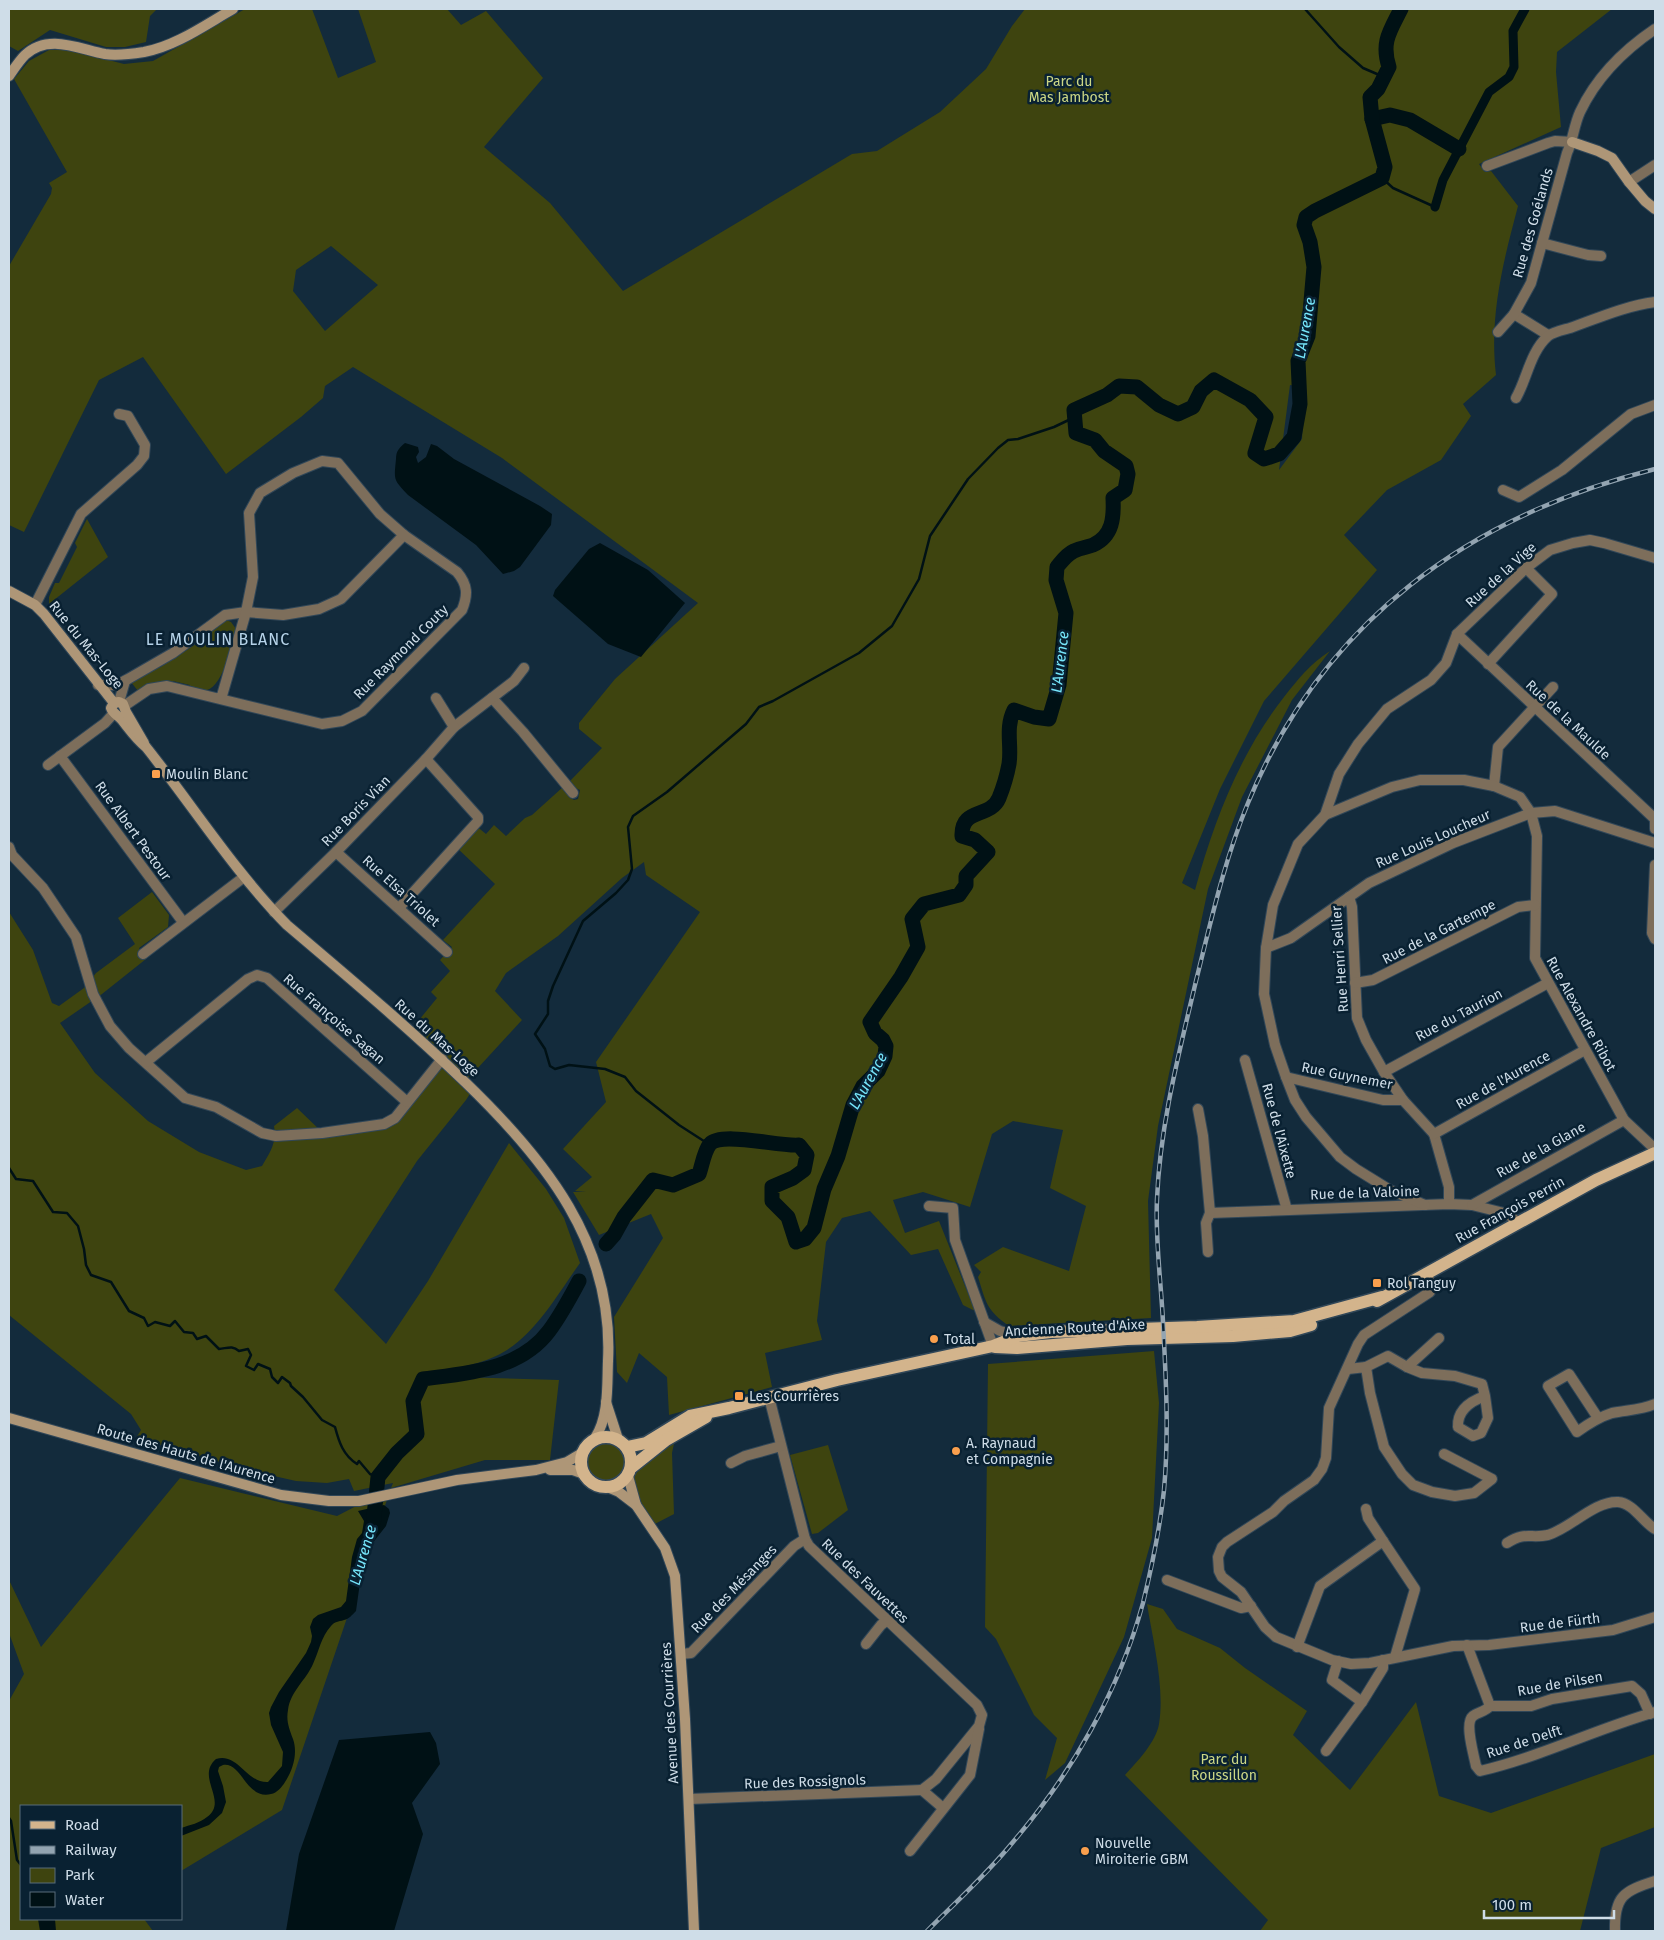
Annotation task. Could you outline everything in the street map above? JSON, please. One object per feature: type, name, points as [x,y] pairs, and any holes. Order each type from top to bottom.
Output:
[{"type":"main road","points":[[9,76],[26,54],[43,45],[65,43],[106,54],[126,55],[146,52],[166,46],[233,9]]},
{"type":"main road","points":[[1572,142],[1612,158],[1645,201],[1655,209]]},
{"type":"main road","name":"Rue du Mas-Loge","points":[[9,592],[35,605],[50,621],[98,685],[119,708],[244,877],[274,912],[442,1059],[527,1146],[558,1187],[581,1230],[598,1275],[606,1313],[608,1355],[606,1401],[600,1431],[595,1438]]},
{"type":"main road","name":"Rue François Perrin","points":[[1159,1334],[1233,1336],[1290,1330],[1335,1319],[1359,1310],[1382,1298],[1596,1180],[1655,1153]]},
{"type":"main road","name":"Ancienne Route d'Aixe","points":[[717,1411],[837,1380],[993,1346],[1018,1336],[1050,1332],[1159,1334]]},
{"type":"main road","name":"Ancienne Route d'Aixe","points":[[993,1346],[1018,1348],[1127,1339],[1159,1334]]},
{"type":"main road","name":"Rue du Mas-Loge","points":[[606,1401],[623,1443]]},
{"type":"main road","points":[[582,1453],[581,1468],[584,1474],[594,1484],[607,1487],[622,1482],[630,1471],[666,1440],[717,1411]]},
{"type":"main road","points":[[536,1470],[567,1462],[582,1453],[595,1438],[607,1436],[623,1443],[646,1444],[690,1416],[717,1411]]},
{"type":"main road","name":"Route des Hauts de l'Aurence","points":[[9,1418],[281,1495],[329,1501],[359,1501],[457,1480],[536,1470]]},
{"type":"main road","points":[[623,1443],[632,1459],[630,1471]]},
{"type":"main road","points":[[536,1470],[573,1470],[584,1474]]},
{"type":"main road","name":"Avenue des Courrières","points":[[630,1471],[636,1505]]},
{"type":"main road","name":"Avenue des Courrières","points":[[607,1487],[619,1492],[636,1505],[665,1548],[676,1576],[689,1799],[694,1931]]},
{"type":"street","name":"Rue des Goélands","points":[[1498,332],[1514,314],[1531,283],[1566,153],[1572,142],[1580,113],[1600,80],[1615,62],[1655,29]]},
{"type":"street","points":[[1487,166],[1555,141],[1572,142]]},
{"type":"street","points":[[1629,182],[1655,164]]},
{"type":"street","points":[[1542,243],[1588,255],[1601,256]]},
{"type":"street","points":[[1516,398],[1523,386],[1525,374],[1532,359],[1548,335],[1633,305],[1655,302]]},
{"type":"street","points":[[1514,314],[1548,335]]},
{"type":"street","points":[[1503,490],[1519,497],[1562,470],[1631,414],[1655,405]]},
{"type":"street","points":[[35,605],[81,514],[137,466],[144,456],[145,444],[128,416],[119,414]]},
{"type":"street","name":"Rue Raymond Couty","points":[[119,708],[149,689],[167,686],[322,724],[342,721],[362,711],[462,610],[467,599],[463,579],[457,572],[404,535],[380,514],[338,463],[322,461],[293,473],[260,493],[249,513],[253,577],[246,612],[221,699]]},
{"type":"street","points":[[98,685],[117,685],[125,681],[173,653],[225,615],[246,612],[283,615],[319,609],[341,599],[404,535]]},
{"type":"street","name":"Rue de la Vige","points":[[1457,634],[1526,568],[1550,550],[1590,540],[1655,558]]},
{"type":"street","points":[[1488,664],[1552,594],[1526,568]]},
{"type":"street","points":[[1425,1205],[1390,1190],[1340,1157],[1306,1117],[1295,1100],[1275,1045],[1264,994],[1266,948],[1273,905],[1286,872],[1298,844],[1325,814],[1339,774],[1358,744],[1387,709],[1431,680],[1446,663],[1457,634]]},
{"type":"street","name":"Rue de la Maulde","points":[[1457,634],[1655,819],[1655,829]]},
{"type":"street","name":"Rue Boris Vian","points":[[274,912],[336,852],[426,759],[454,726],[514,681],[524,668]]},
{"type":"street","points":[[48,765],[105,723],[119,708],[125,681]]},
{"type":"street","points":[[1494,786],[1498,747],[1553,687]]},
{"type":"street","points":[[436,698],[454,726]]},
{"type":"street","points":[[492,698],[523,732],[573,793]]},
{"type":"street","name":"Rue Albert Pestour","points":[[60,756],[183,922]]},
{"type":"street","points":[[399,908],[478,821],[478,817],[426,759]]},
{"type":"street","points":[[1325,814],[1392,787],[1420,780],[1464,780],[1494,786],[1520,797],[1531,813]]},
{"type":"street","name":"Rue Louis Loucheur","points":[[1266,948],[1291,938],[1369,882],[1453,843],[1531,813],[1555,811],[1655,843]]},
{"type":"street","name":"Rue Alexandre Ribot","points":[[1531,813],[1537,836],[1535,958],[1624,1120],[1655,1149]]},
{"type":"street","points":[[9,847],[12,855],[43,888],[76,937],[93,994],[110,1026],[129,1048],[185,1098],[216,1107],[262,1134],[276,1136],[299,1135],[384,1124],[395,1118],[442,1059]]},
{"type":"street","name":"Rue Elsa Triolet","points":[[336,852],[447,952]]},
{"type":"street","points":[[1655,866],[1652,933],[1655,939]]},
{"type":"street","points":[[143,954],[244,877]]},
{"type":"street","name":"Rue Henri Sellier","points":[[1348,897],[1352,907],[1357,1018],[1366,1040],[1384,1072],[1403,1100],[1434,1134],[1449,1187],[1449,1204]]},
{"type":"street","name":"Rue de la Gartempe","points":[[1355,982],[1373,980],[1518,907],[1535,905]]},
{"type":"street","name":"Rue Françoise Sagan","points":[[146,1062],[248,979],[257,975],[267,978],[407,1102]]},
{"type":"street","name":"Rue du Taurion","points":[[1384,1072],[1548,983]]},
{"type":"street","name":"Rue de l'Aurence","points":[[1434,1134],[1586,1050]]},
{"type":"street","name":"Rue de l'Aixette","points":[[1245,1060],[1286,1210]]},
{"type":"street","name":"Rue Guynemer","points":[[1286,1077],[1383,1100],[1403,1100]]},
{"type":"street","points":[[1198,1109],[1203,1136],[1210,1213],[1206,1223],[1208,1252]]},
{"type":"street","name":"Rue de la Glane","points":[[1472,1205],[1624,1120]]},
{"type":"street","name":"Rue de la Valoine","points":[[1210,1213],[1449,1204],[1472,1205],[1508,1214],[1518,1223]]},
{"type":"street","points":[[929,1206],[953,1208],[955,1240],[993,1346]]},
{"type":"street","name":"Rue de Fürth","points":[[1426,1273],[1431,1287],[1430,1292],[1364,1335],[1358,1344],[1329,1408],[1326,1458],[1322,1469],[1314,1480],[1284,1501],[1273,1512],[1222,1547],[1218,1557],[1219,1571],[1222,1577],[1241,1592],[1264,1626],[1276,1637],[1297,1647],[1352,1664],[1467,1645],[1489,1646],[1613,1630],[1655,1617]]},
{"type":"street","points":[[984,1322],[1000,1331],[1018,1336]]},
{"type":"street","points":[[1407,1367],[1440,1338]]},
{"type":"street","points":[[1348,1369],[1366,1367],[1388,1356],[1422,1373],[1455,1376],[1482,1384],[1485,1396]]},
{"type":"street","points":[[1366,1367],[1370,1393],[1384,1446],[1402,1474],[1413,1485],[1432,1492],[1455,1496],[1474,1493],[1492,1479],[1444,1454]]},
{"type":"street","points":[[1598,1418],[1568,1374],[1548,1386],[1576,1432],[1598,1418],[1655,1404]]},
{"type":"street","name":"Rue des Fauvettes","points":[[769,1397],[805,1539],[814,1552],[977,1705],[982,1715],[970,1775],[910,1852]]},
{"type":"street","points":[[731,1463],[745,1456],[781,1446]]},
{"type":"street","points":[[1507,1543],[1519,1536],[1548,1534],[1605,1504],[1619,1502],[1629,1506],[1648,1525],[1655,1529]]},
{"type":"street","points":[[1366,1509],[1368,1518],[1415,1589],[1395,1657]]},
{"type":"street","name":"Rue des Mésanges","points":[[681,1654],[690,1653],[794,1546],[805,1539]]},
{"type":"street","points":[[1297,1647],[1320,1586],[1383,1541]]},
{"type":"street","points":[[1167,1580],[1241,1608],[1251,1606]]},
{"type":"street","points":[[866,1644],[881,1624],[886,1621]]},
{"type":"street","points":[[1467,1645],[1490,1706]]},
{"type":"street","points":[[1326,1751],[1362,1702],[1383,1668],[1383,1660]]},
{"type":"street","points":[[1338,1661],[1332,1680],[1362,1702]]},
{"type":"street","name":"Rue de Pilsen","points":[[1490,1706],[1532,1706],[1552,1699],[1632,1686],[1641,1694],[1653,1713]]},
{"type":"street","name":"Rue de Delft","points":[[1490,1706],[1473,1716],[1469,1723],[1476,1766],[1480,1771],[1535,1755],[1653,1713]]},
{"type":"street","points":[[943,1808],[922,1790],[936,1779],[979,1726]]},
{"type":"street","name":"Rue des Rossignols","points":[[689,1799],[922,1790]]},
{"type":"street","points":[[1615,1931],[1618,1904],[1623,1896],[1632,1888],[1655,1881]]},
{"type":"green space","points":[[9,9],[157,9],[150,16],[146,42],[125,47],[106,47],[50,30],[18,51],[9,46]]},
{"type":"green space","name":"Parc du Mas Jambost","points":[[245,9],[312,9],[338,78],[376,62],[358,9],[447,9],[461,25],[486,11],[543,78],[484,147],[550,203],[623,291],[852,154],[877,151],[940,112],[986,69],[1012,26],[1025,9],[1612,9],[1557,52],[1556,72],[1561,127],[1479,164],[1485,172],[1491,171],[1518,206],[1507,248],[1496,311],[1494,353],[1496,375],[1463,404],[1471,416],[1441,460],[1387,490],[1344,535],[1377,570],[1264,701],[1220,789],[1182,883],[1195,890],[1202,864],[1230,789],[1254,741],[1268,719],[1305,672],[1330,651],[1292,700],[1242,797],[1208,889],[1158,1126],[1148,1201],[1151,1318],[1009,1326],[991,1310],[985,1299],[978,1277],[981,1272],[974,1265],[1003,1247],[1069,1271],[1086,1206],[1050,1188],[1063,1130],[1013,1121],[992,1134],[970,1207],[923,1192],[893,1200],[905,1233],[939,1221],[975,1311],[963,1305],[938,1249],[911,1255],[870,1211],[842,1218],[826,1242],[817,1321],[822,1340],[765,1353],[772,1387],[669,1415],[667,1377],[639,1353],[627,1383],[617,1372],[614,1317],[663,1238],[651,1214],[599,1235],[573,1192],[586,1192],[575,1191],[592,1177],[563,1149],[606,1102],[596,1062],[700,912],[646,875],[644,862],[622,878],[558,936],[506,973],[495,991],[522,1020],[465,1082],[473,1089],[417,1161],[334,1290],[386,1344],[428,1281],[509,1143],[546,1189],[564,1218],[580,1263],[553,1302],[522,1339],[496,1356],[478,1363],[423,1376],[559,1380],[550,1460],[485,1460],[391,1488],[393,1483],[354,1491],[349,1479],[327,1483],[296,1481],[248,1470],[136,1438],[141,1430],[131,1414],[9,1315],[9,912],[33,950],[52,1003],[59,1006],[84,988],[96,973],[135,944],[118,918],[152,892],[169,915],[168,927],[139,948],[146,959],[102,994],[60,1023],[95,1073],[148,1121],[199,1152],[246,1170],[262,1166],[274,1142],[274,1126],[297,1108],[323,1133],[384,1124],[442,1059],[410,1031],[437,998],[431,992],[450,971],[440,960],[452,947],[443,940],[495,884],[455,846],[475,825],[486,834],[494,825],[506,836],[563,787],[569,797],[574,800],[578,799],[580,790],[573,787],[570,781],[602,748],[579,729],[579,723],[615,679],[698,603],[502,458],[353,367],[325,386],[323,398],[301,417],[226,474],[143,357],[99,380],[24,532],[9,525],[9,266],[51,194],[52,188],[49,183],[67,172],[14,79],[29,61],[49,50],[69,50],[124,64],[153,61]],"holes":[[[331,246],[378,285],[325,331],[293,291],[296,270]],[[1290,385],[1305,387],[1302,439],[1279,470]]]},
{"type":"green space","points":[[87,519],[108,557],[49,604],[49,597],[55,583],[59,583],[77,547],[75,543]]},
{"type":"green space","points":[[226,620],[231,622],[236,629],[225,667],[209,690],[198,691],[190,688],[190,685],[173,681],[172,684],[155,682],[138,691],[131,682],[157,666],[159,668],[202,640],[200,637]]},
{"type":"green space","points":[[1154,1351],[1159,1403],[1152,1538],[1124,1637],[1065,1763],[1045,1780],[1057,1738],[1034,1715],[996,1639],[985,1627],[988,1364]]},
{"type":"green space","points":[[676,1434],[672,1453],[674,1514],[651,1526],[636,1505],[630,1471]]},
{"type":"green space","points":[[606,1443],[613,1444],[619,1449],[624,1455],[624,1469],[619,1475],[613,1480],[606,1481],[599,1480],[593,1475],[588,1469],[587,1462],[588,1455],[593,1449],[599,1444]]},
{"type":"green space","points":[[828,1445],[848,1510],[818,1533],[812,1534],[790,1455]]},
{"type":"green space","points":[[180,1478],[337,1516],[391,1488],[282,1810],[182,1870],[182,1805],[20,1805],[20,1920],[145,1920],[153,1931],[9,1931],[9,1701],[24,1674],[9,1633],[9,1580],[41,1647]]},
{"type":"green space","name":"Parc du Roussillon","points":[[1147,1604],[1163,1609],[1177,1629],[1220,1648],[1245,1668],[1307,1711],[1293,1735],[1350,1790],[1416,1702],[1439,1796],[1491,1813],[1655,1754],[1655,1827],[1601,1848],[1580,1931],[1260,1931],[1268,1920],[1125,1775],[1150,1745],[1159,1724],[1159,1680]]},
{"type":"water","points":[[405,443],[418,447],[419,452],[416,457],[418,463],[426,457],[431,444],[437,446],[454,459],[552,514],[551,525],[520,567],[503,574],[476,545],[403,490],[397,482],[395,471],[397,452]]},
{"type":"water","points":[[600,543],[648,570],[685,603],[641,657],[608,644],[553,596],[555,590],[589,549]]},
{"type":"water","points":[[384,1505],[389,1509],[390,1513],[386,1526],[371,1545],[362,1568],[356,1611],[347,1619],[334,1623],[328,1630],[322,1639],[310,1670],[289,1704],[287,1714],[295,1756],[285,1782],[275,1792],[263,1794],[256,1792],[250,1787],[235,1769],[223,1765],[219,1767],[218,1771],[226,1802],[222,1813],[209,1825],[182,1836],[182,1828],[201,1821],[213,1811],[215,1804],[209,1773],[210,1766],[216,1759],[224,1758],[230,1760],[254,1778],[268,1782],[282,1766],[283,1752],[271,1725],[269,1713],[279,1692],[306,1653],[311,1642],[310,1627],[313,1619],[318,1615],[341,1607],[346,1601],[352,1557],[357,1539],[362,1533],[364,1521],[358,1511]]},
{"type":"water","points":[[430,1732],[436,1743],[440,1764],[412,1803],[423,1834],[394,1931],[286,1931],[299,1854],[339,1740]]},
{"type":"water","points":[[38,1920],[55,1920],[56,1931],[40,1931]]},
{"type":"waterway","points":[[1305,9],[1339,47],[1363,68],[1384,77]]},
{"type":"waterway","name":"L'Aurence","points":[[606,1244],[653,1180],[673,1185],[699,1174],[710,1144],[716,1140],[726,1139],[799,1145],[807,1155],[804,1170],[793,1178],[772,1187],[772,1201],[788,1217],[796,1242],[805,1239],[814,1228],[824,1189],[838,1156],[853,1105],[863,1086],[878,1071],[885,1056],[886,1046],[883,1040],[875,1033],[870,1022],[901,977],[918,947],[912,919],[924,904],[959,895],[966,885],[966,876],[988,852],[975,840],[962,836],[963,827],[966,821],[989,809],[999,798],[1009,764],[1009,730],[1014,710],[1034,717],[1049,719],[1059,685],[1066,613],[1056,580],[1057,567],[1071,552],[1093,545],[1105,537],[1111,525],[1113,498],[1125,490],[1128,474],[1126,466],[1104,451],[1095,440],[1076,433],[1074,410],[1107,395],[1119,386],[1137,387],[1159,405],[1178,414],[1193,407],[1201,391],[1214,380],[1250,400],[1266,417],[1255,453],[1264,459],[1279,454],[1294,437],[1300,404],[1298,361],[1308,336],[1314,267],[1310,242],[1304,225],[1306,217],[1315,211],[1382,178],[1385,167],[1372,119],[1370,97],[1378,89],[1389,67],[1386,43],[1390,30],[1401,9]]},
{"type":"waterway","name":"L'Aurence","points":[[1435,207],[1443,180],[1489,92],[1509,77],[1514,67],[1513,31],[1525,9]]},
{"type":"waterway","name":"L'Aurence","points":[[1372,119],[1390,115],[1410,120],[1459,149]]},
{"type":"waterway","name":"L'Aurence","points":[[1382,178],[1393,188],[1435,207]]},
{"type":"waterway","points":[[710,1145],[679,1125],[636,1091],[625,1077],[605,1069],[569,1065],[555,1069],[550,1066],[545,1049],[535,1034],[548,1014],[548,1001],[553,986],[583,921],[616,893],[628,880],[632,869],[628,827],[633,816],[667,792],[746,724],[759,707],[859,653],[892,626],[919,579],[930,536],[968,479],[1008,440],[1018,439],[1054,427],[1075,417]]},
{"type":"waterway","points":[[9,1168],[16,1179],[33,1181],[53,1212],[67,1213],[78,1226],[86,1265],[91,1275],[111,1282],[129,1311],[144,1318],[148,1326],[155,1322],[170,1326],[175,1321],[184,1332],[193,1333],[197,1339],[206,1336],[219,1349],[232,1347],[239,1351],[248,1349],[251,1355],[246,1366],[254,1370],[258,1364],[270,1369],[272,1377],[278,1383],[282,1377],[290,1383],[322,1420],[335,1427],[340,1443],[348,1457],[357,1464],[359,1461],[370,1474],[378,1477]]},
{"type":"waterway","name":"L'Aurence","points":[[373,1526],[378,1477],[397,1453],[417,1434],[413,1401],[423,1379],[492,1367],[508,1362],[523,1354],[537,1344],[549,1331],[579,1281]]},
{"type":"waterway","points":[[9,1818],[17,1860],[20,1864]]},
{"type":"railway","points":[[927,1931],[1003,1854],[1035,1816],[1055,1788],[1091,1730],[1107,1699],[1121,1668],[1143,1603],[1158,1533],[1166,1469],[1166,1385],[1157,1245],[1157,1199],[1166,1116],[1177,1062],[1225,869],[1248,803],[1279,739],[1317,681],[1360,630],[1410,586],[1464,548],[1523,516],[1587,489],[1655,469]]},
{"type":"place","name":"Moulin Blanc","points":[[156,774]]},
{"type":"place","name":"Rol Tanguy","points":[[1377,1283]]},
{"type":"place","name":"Total","points":[[934,1339]]},
{"type":"place","name":"Les Courrières","points":[[739,1396]]},
{"type":"place","name":"A. Raynaud et Compagnie","points":[[956,1451]]},
{"type":"place","name":"Nouvelle Miroiterie GBM","points":[[1085,1851]]},
{"type":"district","name":"LE MOULIN BLANC","points":[[218,639]]}]
